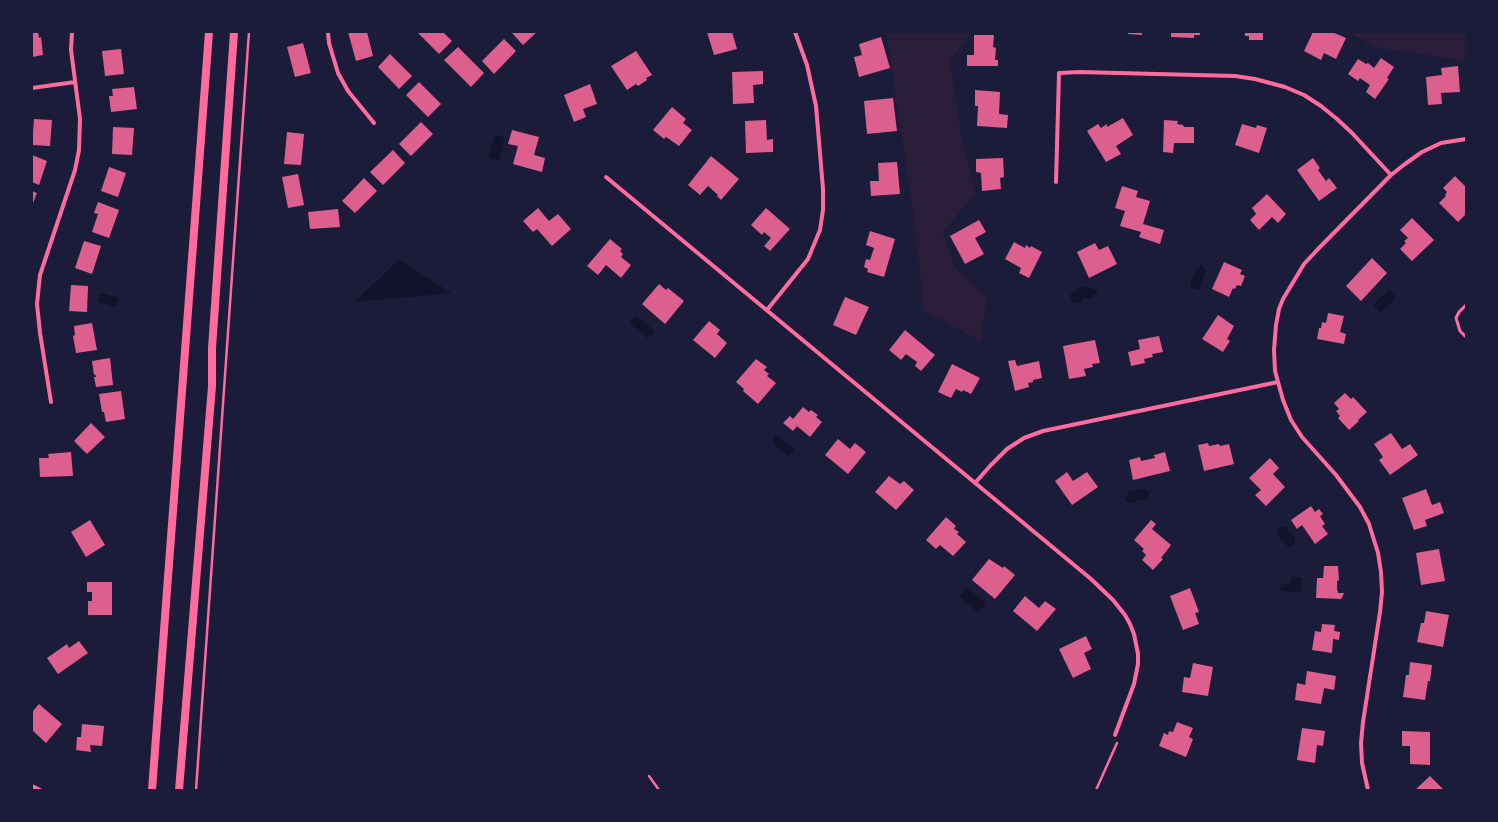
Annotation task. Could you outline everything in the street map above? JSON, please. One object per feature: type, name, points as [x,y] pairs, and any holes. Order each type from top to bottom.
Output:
[{"type":"main road","points":[[152,790],[209,32]]},
{"type":"main road","points":[[179,790],[212,386],[212,348],[234,32]]},
{"type":"street","points":[[51,402],[40,333],[38,304],[39,284],[40,274],[75,170],[79,150],[80,119],[71,50],[72,32]]},
{"type":"street","points":[[328,32],[329,43],[338,73],[348,91],[374,123]]},
{"type":"street","points":[[767,310],[808,259],[820,230],[823,210],[823,189],[816,106],[808,65],[795,32]]},
{"type":"street","points":[[1056,182],[1059,73],[1080,72],[1235,76],[1255,79],[1285,87],[1304,95],[1337,119],[1391,175]]},
{"type":"street","points":[[32,88],[75,82]]},
{"type":"street","points":[[1368,790],[1362,763],[1361,743],[1362,722],[1382,592],[1378,553],[1369,524],[1360,507],[1336,475],[1302,437],[1291,420],[1278,382],[1274,350],[1276,325],[1279,309],[1292,282],[1304,264],[1391,175],[1422,152],[1441,143],[1466,139]]},
{"type":"street","points":[[606,177],[975,483],[1113,600],[1125,616],[1134,634],[1138,654],[1138,664],[1134,684],[1115,735]]},
{"type":"street","points":[[975,483],[1007,449],[1024,438],[1043,431],[1278,382]]},
{"type":"street","points":[[32,786],[40,790]]},
{"type":"lane","points":[[1466,305],[1459,312],[1456,318],[1460,331],[1466,337]]},
{"type":"path","points":[[196,790],[249,32]]},
{"type":"path","points":[[1096,790],[1118,742],[1115,735]]},
{"type":"path","points":[[649,776],[659,790]]},
{"type":"shaded area","points":[[886,32],[972,32],[950,60],[961,134],[976,193],[943,232],[956,269],[987,298],[981,341],[924,311],[915,225]]},
{"type":"shaded area","points":[[1349,32],[1466,32],[1466,61],[1374,47]]},
{"type":"shaded area","points":[[495,135],[505,138],[499,161],[488,157]]},
{"type":"shaded area","points":[[399,259],[451,293],[355,302]]},
{"type":"shaded area","points":[[1201,265],[1206,270],[1200,289],[1198,290],[1190,285],[1196,268],[1200,267]]},
{"type":"shaded area","points":[[1082,286],[1097,290],[1097,294],[1090,299],[1084,298],[1078,303],[1073,302],[1070,295]]},
{"type":"shaded area","points":[[1389,289],[1396,297],[1381,313],[1373,306]]},
{"type":"shaded area","points":[[100,293],[119,298],[116,307],[98,302]]},
{"type":"shaded area","points":[[637,316],[654,332],[650,337],[647,338],[631,324],[630,321]]},
{"type":"shaded area","points":[[777,435],[794,449],[794,453],[788,456],[773,443],[774,436]]},
{"type":"shaded area","points":[[1141,489],[1149,492],[1149,496],[1146,499],[1129,503],[1125,500],[1128,492]]},
{"type":"shaded area","points":[[1285,526],[1295,538],[1295,543],[1289,547],[1276,532],[1277,529]]},
{"type":"shaded area","points":[[1292,577],[1302,578],[1301,592],[1280,591],[1281,584],[1291,584]]},
{"type":"shaded area","points":[[967,588],[986,603],[978,613],[959,597]]},
{"type":"building","points":[[32,32],[38,32],[39,38],[41,37],[43,55],[32,57]]},
{"type":"building","points":[[348,32],[367,32],[373,56],[356,61]]},
{"type":"building","points":[[417,32],[443,32],[452,41],[439,54]]},
{"type":"building","points":[[511,32],[537,32],[523,45]]},
{"type":"building","points":[[707,32],[732,32],[737,49],[714,55]]},
{"type":"building","points":[[1128,32],[1142,32],[1142,35],[1128,34]]},
{"type":"building","points":[[1171,32],[1200,32],[1200,35],[1194,35],[1194,38],[1171,37]]},
{"type":"building","points":[[1245,32],[1263,32],[1263,40],[1249,40],[1249,36],[1245,36]]},
{"type":"building","points":[[1313,32],[1332,32],[1346,38],[1336,59],[1324,53],[1321,60],[1304,51]]},
{"type":"building","points":[[974,35],[994,35],[993,47],[996,48],[995,60],[998,60],[998,66],[967,66],[967,55],[974,55]]},
{"type":"building","points":[[881,37],[890,68],[859,77],[854,57],[862,55],[859,44]]},
{"type":"building","points":[[504,39],[516,51],[494,74],[482,61]]},
{"type":"building","points":[[303,43],[311,73],[295,77],[287,47]]},
{"type":"building","points":[[458,47],[484,73],[471,87],[444,60]]},
{"type":"building","points":[[121,49],[124,74],[105,76],[102,51]]},
{"type":"building","points":[[636,51],[652,75],[646,78],[647,80],[638,86],[636,84],[627,90],[611,66]]},
{"type":"building","points":[[390,54],[412,76],[399,89],[378,67]]},
{"type":"building","points":[[1381,58],[1394,67],[1387,78],[1389,79],[1375,99],[1366,92],[1370,85],[1360,78],[1358,81],[1348,74],[1358,59],[1366,64],[1368,63],[1374,68]]},
{"type":"building","points":[[1458,66],[1460,92],[1441,93],[1442,104],[1428,105],[1426,77],[1442,75],[1441,68]]},
{"type":"building","points":[[763,71],[763,84],[753,85],[754,103],[733,104],[732,72]]},
{"type":"building","points":[[419,82],[441,104],[428,117],[406,95]]},
{"type":"building","points":[[590,84],[597,104],[583,109],[586,117],[574,122],[564,95]]},
{"type":"building","points":[[134,87],[137,109],[111,112],[109,96],[113,96],[112,89]]},
{"type":"building","points":[[975,90],[1000,92],[999,114],[1008,115],[1007,128],[977,126],[978,106],[975,106]]},
{"type":"building","points":[[893,98],[897,131],[867,134],[864,101]]},
{"type":"building","points":[[672,107],[686,119],[683,123],[692,130],[679,146],[666,137],[664,139],[653,130]]},
{"type":"building","points":[[1123,118],[1133,135],[1116,146],[1121,154],[1106,162],[1087,131],[1098,124],[1101,128],[1107,124],[1107,127]]},
{"type":"building","points":[[34,119],[52,120],[50,146],[32,145]]},
{"type":"building","points":[[766,120],[767,140],[773,139],[773,152],[746,153],[745,121]]},
{"type":"building","points":[[1164,120],[1178,121],[1177,124],[1183,125],[1184,127],[1194,127],[1194,143],[1174,143],[1173,153],[1163,152]]},
{"type":"building","points":[[421,122],[433,134],[411,156],[399,144]]},
{"type":"building","points":[[1242,124],[1256,128],[1257,125],[1267,128],[1259,153],[1235,145]]},
{"type":"building","points":[[113,127],[134,128],[132,155],[112,154]]},
{"type":"building","points":[[512,130],[539,137],[534,155],[545,158],[542,172],[513,164],[518,146],[508,144]]},
{"type":"building","points":[[287,132],[304,134],[301,165],[284,164]]},
{"type":"building","points":[[393,150],[405,163],[383,185],[370,172]]},
{"type":"building","points":[[32,155],[47,161],[39,185],[32,182]]},
{"type":"building","points":[[711,156],[739,179],[721,200],[717,196],[718,195],[708,186],[700,195],[688,185]]},
{"type":"building","points":[[1003,158],[1004,177],[1000,178],[1001,189],[982,191],[981,173],[976,172],[976,159]]},
{"type":"building","points":[[1313,158],[1320,168],[1318,170],[1326,181],[1329,178],[1337,188],[1319,201],[1297,170]]},
{"type":"building","points":[[897,162],[900,194],[871,196],[870,181],[879,181],[878,163]]},
{"type":"building","points":[[109,167],[126,173],[118,197],[101,191]]},
{"type":"building","points":[[298,174],[304,205],[288,208],[282,177]]},
{"type":"building","points":[[1455,176],[1466,187],[1466,214],[1458,222],[1439,203],[1446,196],[1445,195],[1447,192],[1443,188]]},
{"type":"building","points":[[364,178],[377,191],[355,213],[342,201]]},
{"type":"building","points":[[1122,186],[1138,191],[1136,197],[1150,201],[1143,224],[1164,230],[1160,244],[1139,237],[1141,232],[1120,226],[1125,211],[1115,208]]},
{"type":"building","points":[[32,191],[37,193],[32,206]]},
{"type":"building","points":[[1267,194],[1286,214],[1278,223],[1272,217],[1259,230],[1250,220],[1256,214],[1252,208]]},
{"type":"building","points":[[98,202],[119,210],[109,238],[92,232],[98,214],[94,213]]},
{"type":"building","points":[[538,208],[549,221],[558,214],[571,229],[552,246],[537,229],[533,232],[523,221]]},
{"type":"building","points":[[766,208],[790,229],[770,251],[764,246],[771,238],[764,232],[762,235],[751,225]]},
{"type":"building","points":[[338,209],[340,227],[310,229],[308,212]]},
{"type":"building","points":[[1412,218],[1434,240],[1412,261],[1400,249],[1406,243],[1404,241],[1408,238],[1400,230]]},
{"type":"building","points":[[979,220],[986,232],[975,238],[984,254],[965,264],[950,236]]},
{"type":"building","points":[[870,231],[895,239],[884,277],[867,272],[868,269],[864,267],[866,259],[870,260],[874,248],[866,245]]},
{"type":"building","points":[[610,239],[622,249],[620,251],[623,254],[621,257],[631,265],[621,278],[606,265],[598,275],[587,266]]},
{"type":"building","points":[[84,241],[101,246],[92,274],[75,268]]},
{"type":"building","points":[[1014,242],[1025,248],[1026,245],[1030,248],[1031,246],[1042,252],[1029,278],[1019,273],[1021,268],[1005,259]]},
{"type":"building","points":[[1095,243],[1099,250],[1108,246],[1117,264],[1089,278],[1077,252]]},
{"type":"building","points":[[1372,258],[1387,273],[1361,301],[1346,286]]},
{"type":"building","points":[[1224,262],[1242,270],[1240,274],[1245,276],[1241,286],[1237,285],[1235,289],[1233,288],[1229,297],[1212,289]]},
{"type":"building","points":[[659,284],[666,290],[668,288],[684,301],[665,324],[642,304]]},
{"type":"building","points":[[71,285],[88,286],[87,312],[69,311]]},
{"type":"building","points":[[845,297],[869,307],[856,335],[833,325]]},
{"type":"building","points":[[1328,313],[1344,316],[1340,332],[1346,334],[1344,344],[1317,339],[1319,328],[1321,328],[1322,322],[1326,323]]},
{"type":"building","points":[[1218,315],[1234,326],[1227,339],[1230,341],[1223,352],[1202,339]]},
{"type":"building","points":[[709,321],[720,330],[717,334],[727,343],[715,358],[693,340]]},
{"type":"building","points":[[92,323],[97,350],[76,353],[73,336],[75,335],[74,326]]},
{"type":"building","points":[[905,330],[935,355],[921,371],[915,366],[917,362],[906,354],[901,360],[889,350]]},
{"type":"building","points":[[1159,336],[1163,352],[1152,354],[1153,357],[1144,359],[1145,363],[1131,366],[1128,352],[1140,349],[1138,340]]},
{"type":"building","points":[[1095,340],[1100,363],[1092,364],[1093,367],[1084,369],[1086,376],[1069,379],[1063,346]]},
{"type":"building","points":[[110,358],[113,385],[96,387],[94,377],[96,377],[95,374],[94,375],[92,361]]},
{"type":"building","points":[[756,359],[767,367],[764,370],[769,374],[767,376],[776,383],[758,404],[743,391],[744,389],[736,382]]},
{"type":"building","points":[[1015,360],[1017,366],[1039,361],[1042,378],[1028,383],[1029,387],[1015,391],[1008,361]]},
{"type":"building","points":[[952,364],[980,378],[971,394],[963,390],[962,392],[956,389],[951,398],[938,392]]},
{"type":"building","points":[[121,391],[125,419],[106,422],[104,412],[102,412],[99,394]]},
{"type":"building","points":[[1345,393],[1351,399],[1353,397],[1367,412],[1349,430],[1338,418],[1340,416],[1336,411],[1339,409],[1334,403]]},
{"type":"building","points":[[803,407],[809,412],[811,410],[818,415],[816,417],[822,422],[810,437],[797,426],[793,431],[783,423],[790,416],[793,419]]},
{"type":"building","points":[[91,423],[105,437],[87,454],[74,441]]},
{"type":"building","points":[[1391,433],[1402,449],[1410,444],[1418,455],[1390,475],[1379,460],[1383,457],[1374,444]]},
{"type":"building","points":[[838,439],[850,449],[855,443],[866,452],[848,474],[825,455]]},
{"type":"building","points":[[1208,443],[1209,446],[1229,444],[1234,464],[1204,471],[1198,445]]},
{"type":"building","points":[[71,452],[73,476],[40,477],[39,458],[49,458],[48,454]]},
{"type":"building","points":[[1165,452],[1170,471],[1133,480],[1129,460],[1140,457],[1141,461],[1155,458],[1154,455]]},
{"type":"building","points":[[1270,458],[1279,468],[1273,474],[1285,487],[1266,506],[1255,495],[1261,490],[1249,478]]},
{"type":"building","points":[[1067,472],[1073,481],[1087,472],[1098,487],[1072,505],[1055,481]]},
{"type":"building","points":[[889,476],[900,484],[904,481],[914,490],[896,510],[875,492]]},
{"type":"building","points":[[1426,489],[1432,505],[1440,502],[1444,513],[1425,520],[1427,526],[1414,530],[1402,498]]},
{"type":"building","points":[[1311,506],[1315,512],[1319,509],[1323,514],[1320,516],[1325,524],[1322,526],[1328,534],[1315,544],[1302,525],[1297,529],[1291,520]]},
{"type":"building","points":[[946,517],[956,526],[954,529],[959,532],[957,534],[966,542],[953,556],[940,545],[936,549],[926,540]]},
{"type":"building","points":[[90,520],[105,545],[86,557],[71,532]]},
{"type":"building","points":[[1151,520],[1156,524],[1152,529],[1171,545],[1161,558],[1163,559],[1153,570],[1142,560],[1146,555],[1142,551],[1144,549],[1134,540]]},
{"type":"building","points":[[1439,549],[1445,581],[1421,585],[1416,553]]},
{"type":"building","points":[[989,559],[1003,568],[1004,566],[1015,575],[995,599],[972,580]]},
{"type":"building","points":[[1324,566],[1338,566],[1339,580],[1337,581],[1337,591],[1338,593],[1344,593],[1341,599],[1316,598],[1317,578],[1323,578]]},
{"type":"building","points":[[87,582],[112,582],[112,615],[88,615],[88,601],[92,601],[92,592],[87,592]]},
{"type":"building","points":[[1190,588],[1199,612],[1195,613],[1199,624],[1183,630],[1170,596]]},
{"type":"building","points":[[1025,596],[1039,608],[1045,601],[1056,609],[1037,631],[1013,611]]},
{"type":"building","points":[[1426,611],[1449,615],[1443,647],[1417,642],[1421,623],[1424,623]]},
{"type":"building","points":[[1322,624],[1335,625],[1334,631],[1340,632],[1339,640],[1333,639],[1332,653],[1312,650],[1315,631],[1321,632]]},
{"type":"building","points":[[1086,636],[1092,649],[1084,653],[1091,669],[1073,678],[1059,649]]},
{"type":"building","points":[[79,641],[88,653],[58,674],[47,658],[67,644],[69,648]]},
{"type":"building","points":[[1410,662],[1432,665],[1425,700],[1403,697],[1406,675],[1409,675]]},
{"type":"building","points":[[1193,663],[1213,667],[1208,696],[1182,692],[1184,677],[1190,678]]},
{"type":"building","points":[[1307,671],[1336,676],[1334,690],[1324,688],[1321,704],[1295,700],[1297,683],[1305,685]]},
{"type":"building","points":[[39,704],[62,724],[46,743],[32,730],[32,712]]},
{"type":"building","points":[[1177,722],[1193,728],[1189,737],[1193,739],[1186,757],[1159,746],[1164,733],[1168,735],[1169,731],[1173,732]]},
{"type":"building","points":[[82,724],[104,726],[102,746],[90,745],[91,752],[76,750],[77,737],[81,737]]},
{"type":"building","points":[[1302,728],[1325,731],[1323,746],[1317,745],[1315,763],[1297,760]]},
{"type":"building","points":[[1402,731],[1430,732],[1430,765],[1410,764],[1410,746],[1402,746]]},
{"type":"building","points":[[1430,776],[1444,790],[1415,790]]}]
